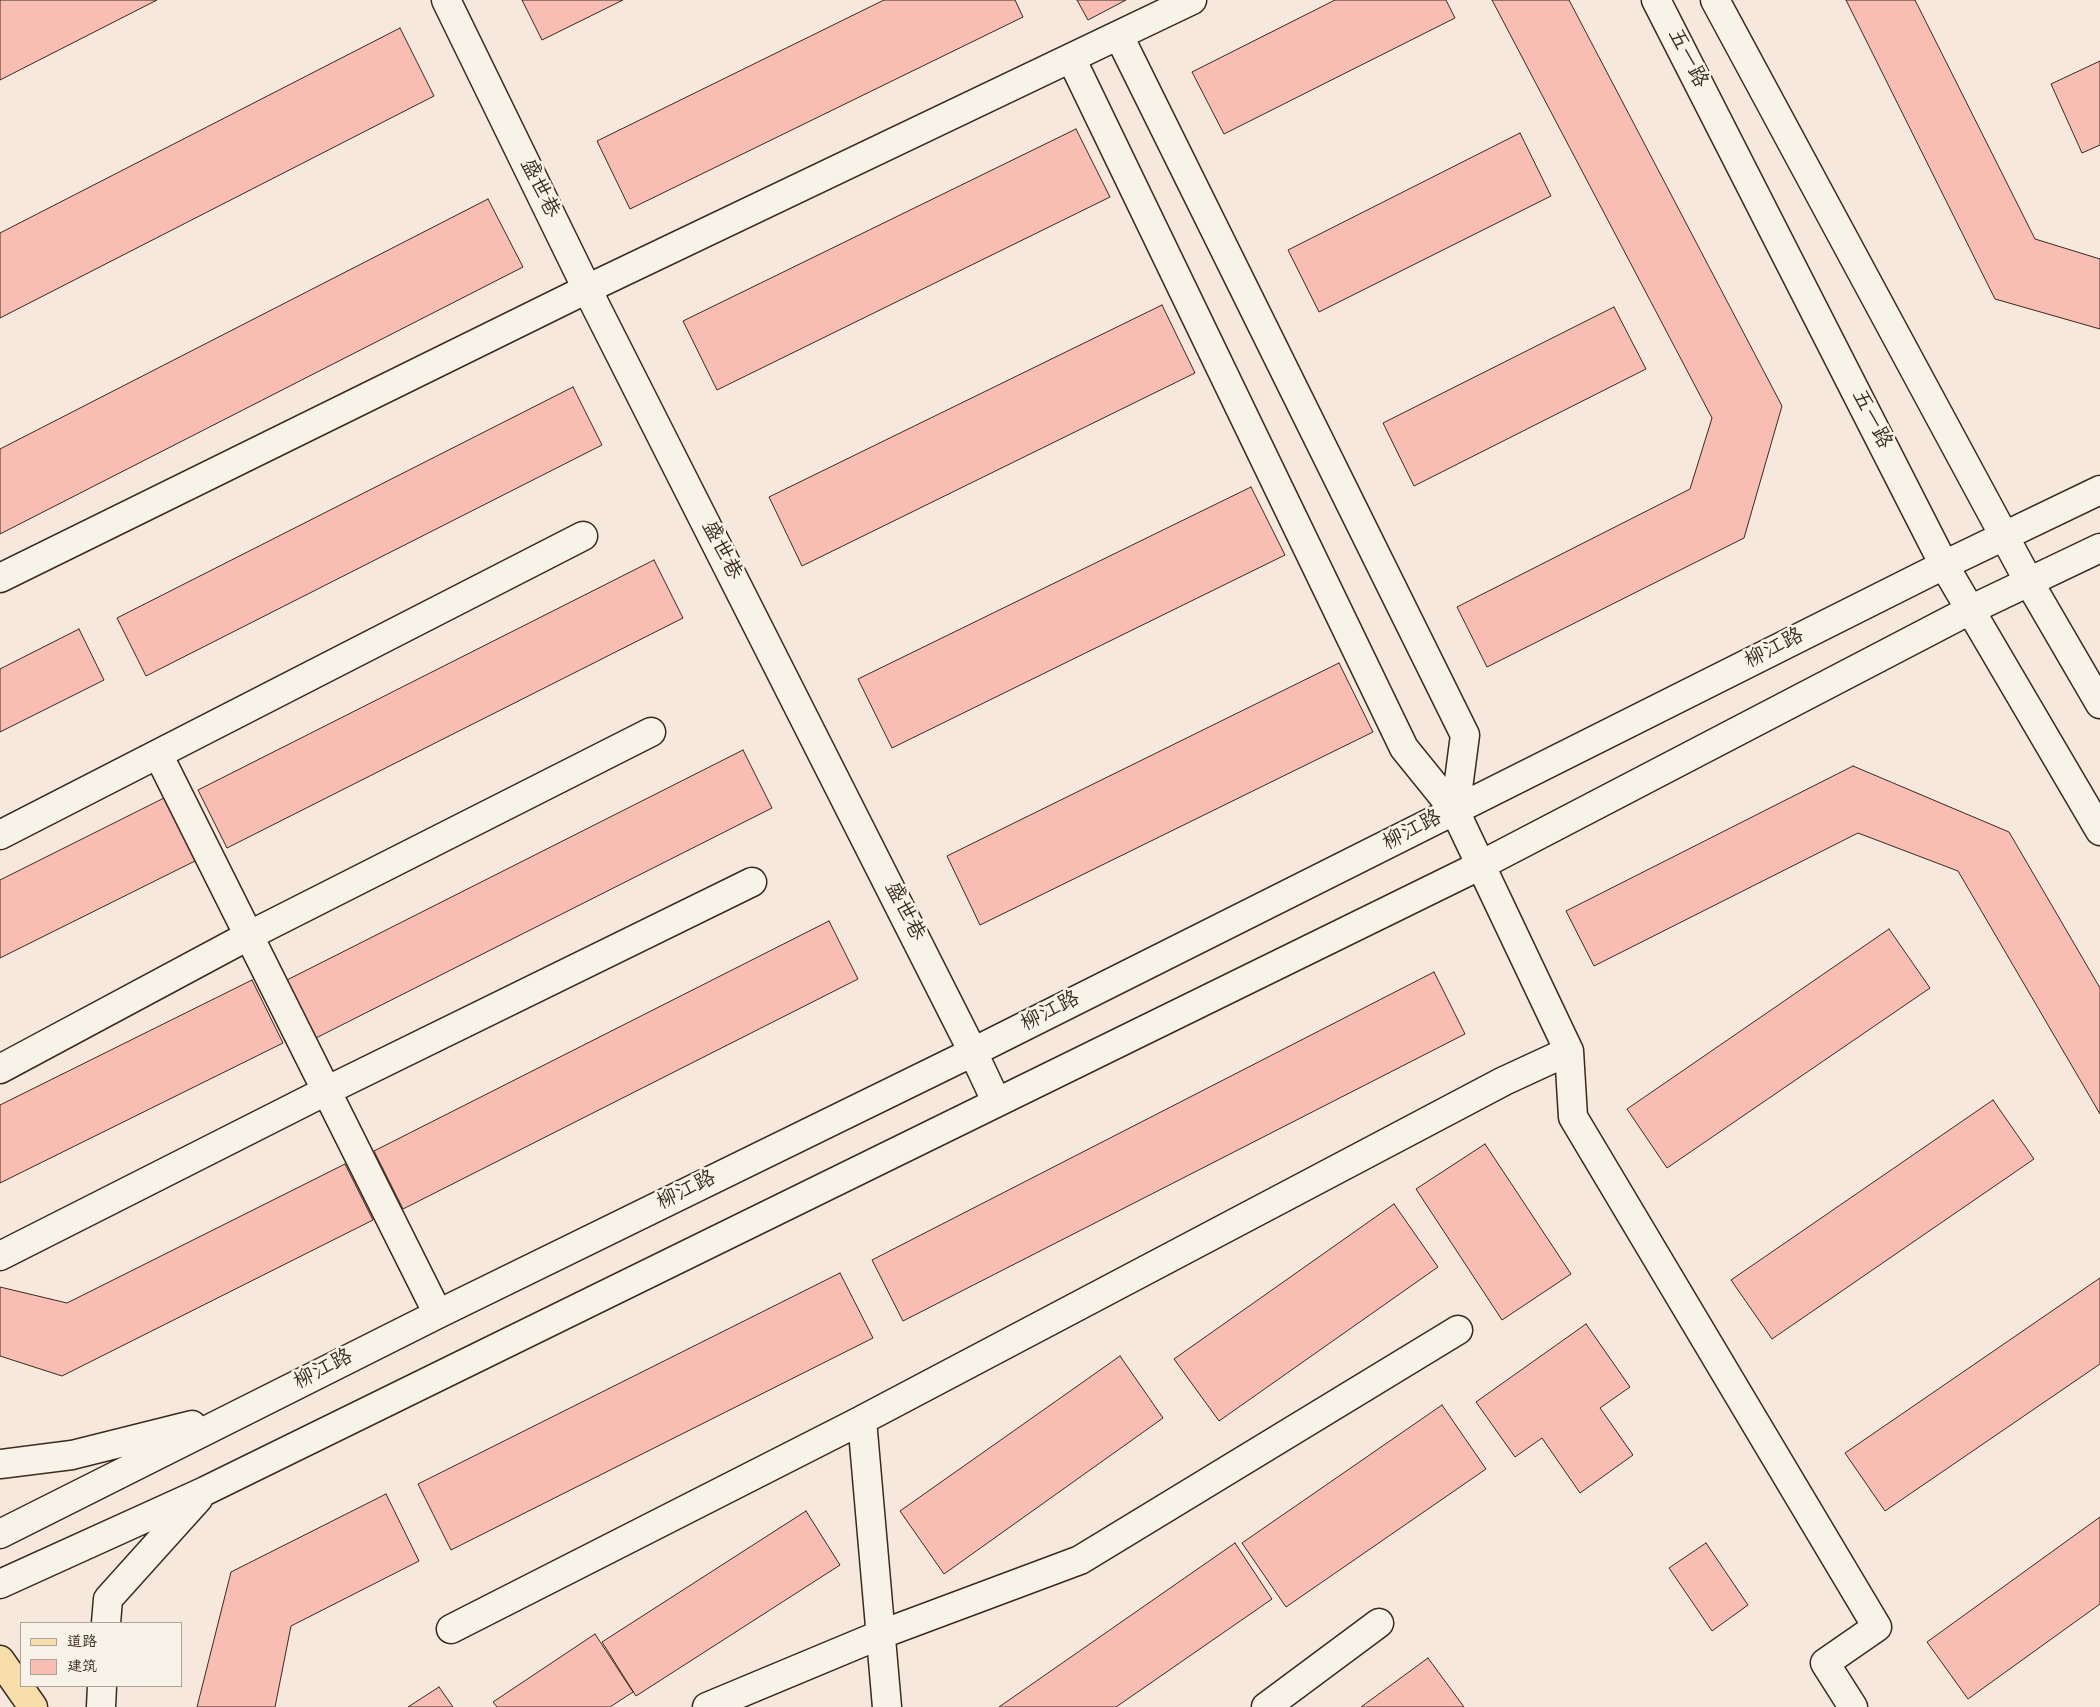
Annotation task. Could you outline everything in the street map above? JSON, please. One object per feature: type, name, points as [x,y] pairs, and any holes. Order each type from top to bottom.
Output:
[{"type":"main road","points":[[0,1660],[33,1707]]},
{"type":"street","name":"盛世巷","points":[[446,0],[588,289],[996,1101]]},
{"type":"street","points":[[0,578],[588,289],[1192,0]]},
{"type":"street","name":"五一路","points":[[1656,0],[1944,565],[2100,831]]},
{"type":"street","points":[[1715,0],[2029,582],[2100,704]]},
{"type":"street","points":[[1119,36],[1465,735],[1455,811]]},
{"type":"street","points":[[1071,58],[1404,748],[1455,811],[1481,864],[1569,1051],[1572,1117],[1876,1627],[1825,1663],[1853,1707]]},
{"type":"street","name":"柳江路","points":[[0,1534],[438,1314],[973,1052],[1944,565],[2100,490]]},
{"type":"street","points":[[0,835],[583,536]]},
{"type":"street","points":[[0,1584],[205,1491],[1481,864],[1970,610],[2100,548]]},
{"type":"street","points":[[0,1069],[248,936],[651,732]]},
{"type":"street","points":[[158,754],[438,1314]]},
{"type":"street","points":[[0,1256],[326,1091],[752,882]]},
{"type":"street","points":[[451,1629],[862,1420],[1504,1081],[1569,1051]]},
{"type":"street","points":[[707,1707],[882,1634],[1080,1560],[1458,1330]]},
{"type":"street","points":[[0,1464],[72,1455],[239,1414]]},
{"type":"street","points":[[862,1420],[887,1707]]},
{"type":"street","points":[[106,1622],[108,1599],[205,1491]]},
{"type":"street","points":[[1266,1707],[1379,1623]]},
{"type":"street","points":[[101,1707],[102,1687]]},
{"type":"building","points":[[0,0],[157,0],[0,80]]},
{"type":"building","points":[[522,0],[623,0],[542,40]]},
{"type":"building","points":[[884,0],[1015,0],[1023,17],[630,209],[597,141]]},
{"type":"building","points":[[1077,0],[1126,0],[1088,20]]},
{"type":"building","points":[[1335,0],[1446,0],[1455,18],[1224,134],[1192,72]]},
{"type":"building","points":[[1492,0],[1569,0],[1782,406],[1744,538],[1487,667],[1457,607],[1690,489],[1712,418]]},
{"type":"building","points":[[1846,0],[1915,0],[2035,239],[2100,259],[2100,329],[1995,299]]},
{"type":"building","points":[[400,28],[434,96],[0,318],[0,233]]},
{"type":"building","points":[[2100,61],[2100,145],[2082,153],[2051,84]]},
{"type":"building","points":[[1076,129],[1110,197],[717,390],[683,321]]},
{"type":"building","points":[[1520,133],[1551,196],[1319,312],[1288,250]]},
{"type":"building","points":[[488,199],[523,267],[0,534],[0,449]]},
{"type":"building","points":[[1162,305],[1195,373],[802,566],[769,497]]},
{"type":"building","points":[[1614,307],[1646,369],[1414,486],[1383,423]]},
{"type":"building","points":[[573,387],[602,445],[146,676],[117,618]]},
{"type":"building","points":[[1251,487],[1285,555],[892,748],[858,679]]},
{"type":"building","points":[[654,560],[683,618],[227,848],[198,790]]},
{"type":"building","points":[[79,629],[104,680],[0,732],[0,669]]},
{"type":"building","points":[[1339,663],[1373,732],[980,925],[947,856]]},
{"type":"building","points":[[743,750],[772,808],[316,1038],[287,980]]},
{"type":"building","points":[[1853,766],[2009,832],[2100,988],[2100,1114],[1958,871],[1858,833],[1594,966],[1566,911]]},
{"type":"building","points":[[168,796],[199,859],[0,958],[0,880]]},
{"type":"building","points":[[829,921],[858,979],[403,1209],[374,1151]]},
{"type":"building","points":[[1889,929],[1930,988],[1667,1168],[1627,1109]]},
{"type":"building","points":[[1434,972],[1465,1034],[903,1321],[872,1260]]},
{"type":"building","points":[[252,980],[283,1043],[0,1183],[0,1105]]},
{"type":"building","points":[[1993,1100],[2034,1159],[1772,1339],[1731,1280]]},
{"type":"building","points":[[1485,1144],[1571,1274],[1502,1320],[1416,1189]]},
{"type":"building","points":[[345,1164],[373,1220],[62,1376],[0,1356],[0,1287],[67,1303]]},
{"type":"building","points":[[1394,1204],[1438,1267],[1219,1421],[1174,1359]]},
{"type":"building","points":[[840,1273],[873,1338],[451,1550],[418,1484]]},
{"type":"building","points":[[2100,1278],[2100,1364],[1885,1511],[1845,1453]]},
{"type":"building","points":[[1586,1324],[1630,1387],[1600,1408],[1633,1455],[1580,1493],[1542,1438],[1515,1457],[1476,1402]]},
{"type":"building","points":[[1120,1356],[1163,1418],[944,1574],[900,1511]]},
{"type":"building","points":[[1442,1405],[1486,1469],[1286,1607],[1242,1543]]},
{"type":"building","points":[[386,1494],[419,1561],[291,1626],[275,1707],[197,1707],[231,1572]]},
{"type":"building","points":[[806,1511],[840,1565],[636,1696],[602,1642]]},
{"type":"building","points":[[2100,1517],[2100,1604],[1968,1699],[1927,1642]]},
{"type":"building","points":[[1235,1543],[1272,1599],[1116,1707],[999,1707]]},
{"type":"building","points":[[1706,1543],[1748,1605],[1712,1631],[1669,1568]]},
{"type":"building","points":[[595,1634],[633,1692],[610,1707],[497,1707],[493,1702]]},
{"type":"building","points":[[1428,1658],[1464,1707],[1361,1707]]},
{"type":"building","points":[[439,1687],[453,1707],[408,1707]]}]
